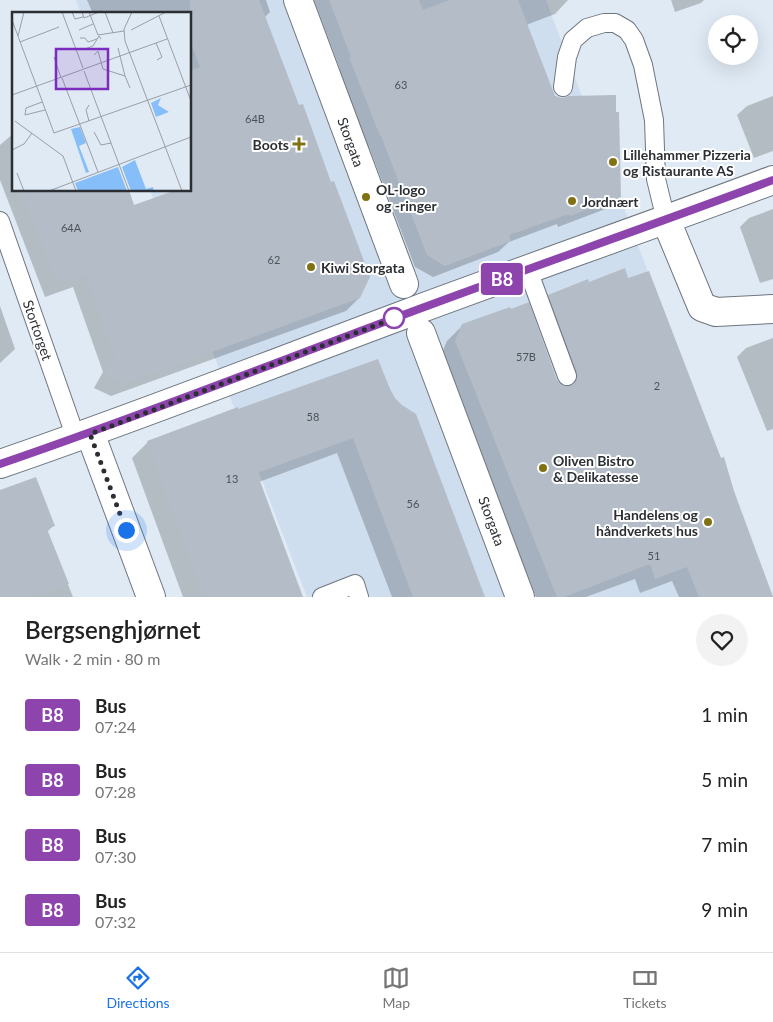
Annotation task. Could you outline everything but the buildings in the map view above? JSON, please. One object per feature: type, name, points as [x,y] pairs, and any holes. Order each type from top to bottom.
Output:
[{"type":"street","name":"Storgata","points":[[298,0],[404,284]]},
{"type":"street","points":[[0,464],[417,322],[528,270],[773,180]]},
{"type":"street","points":[[666,220],[702,307],[716,312],[773,309]]},
{"type":"street","name":"Storgata","points":[[417,322],[520,597]]},
{"type":"street","points":[[83,436],[151,597]]},
{"type":"lane","points":[[563,87],[567,57],[573,40],[587,28],[604,23],[616,23],[627,30],[634,40],[643,65],[654,120],[656,179],[666,220]]},
{"type":"lane","name":"Stortorget","points":[[0,221],[83,436]]},
{"type":"lane","points":[[528,270],[567,376]]},
{"type":"lane","points":[[322,597],[355,584],[359,597]]},
{"type":"shaded area","points":[[76,0],[546,0],[770,597],[307,597],[150,191],[191,191],[191,12],[80,12]]},
{"type":"bus line","name":"B8","points":[[0,464],[90,434],[413,311],[773,180]]},
{"type":"place","name":"Boots","points":[[299,144]]},
{"type":"place","name":"Lillehammer Pizzeria og Ristaurante AS","points":[[613,162]]},
{"type":"place","name":"OL-logo og -ringer","points":[[366,197]]},
{"type":"place","name":"Jordnært","points":[[572,201]]},
{"type":"place","name":"Kiwi Storgata","points":[[311,267]]},
{"type":"place","name":"Oliven Bistro & Delikatesse","points":[[543,468]]},
{"type":"place","name":"Handelens og håndverkets hus","points":[[708,522]]},
{"type":"route","points":[[126,530],[90,434],[394,318]]}]
